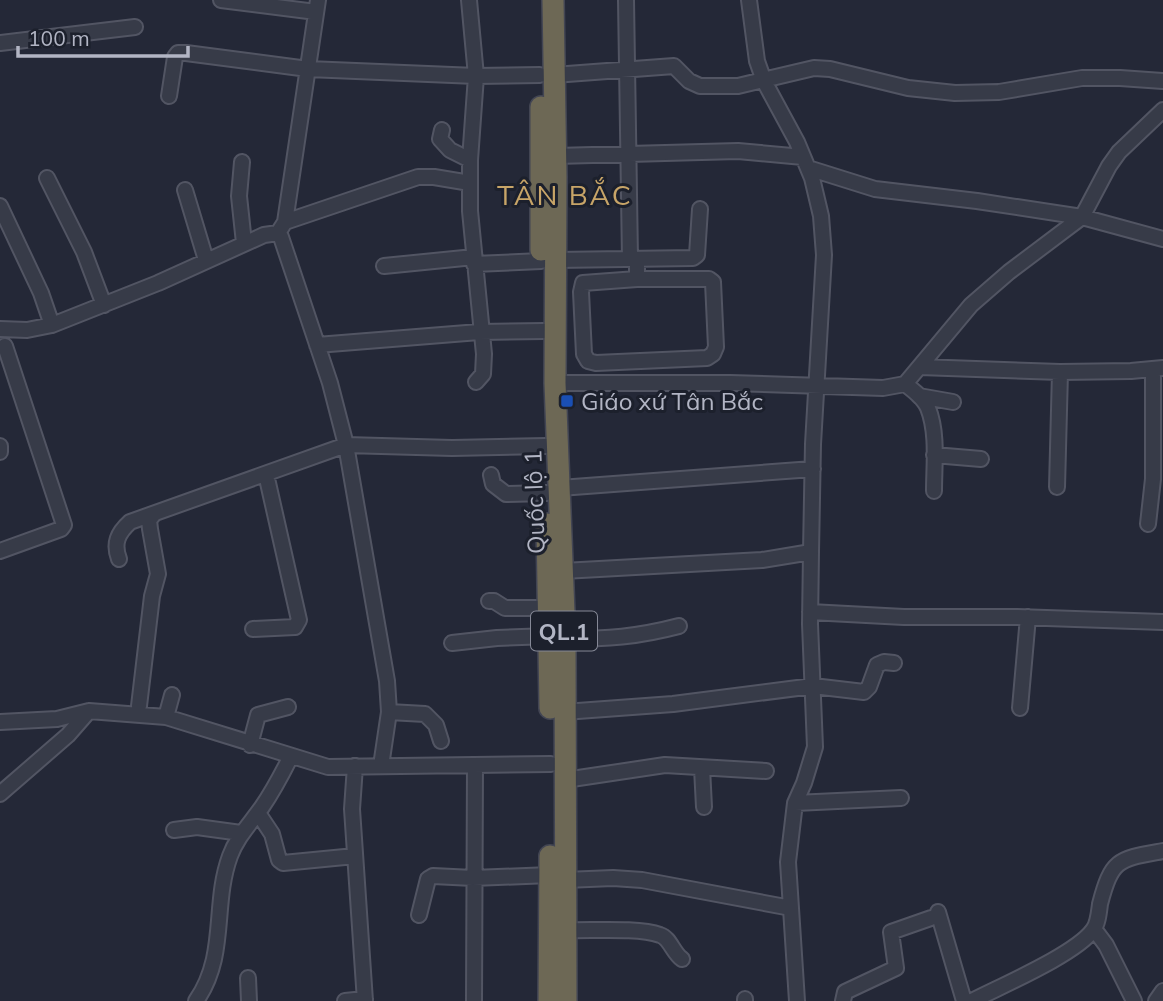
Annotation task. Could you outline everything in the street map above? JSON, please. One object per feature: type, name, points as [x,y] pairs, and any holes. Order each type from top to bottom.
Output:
[{"type":"highway","name":"Quốc lộ 1","points":[[539,0],[556,156],[544,331],[546,446],[563,571],[557,637],[557,878],[549,1001]]},
{"type":"highway","name":"Quốc lộ 1","points":[[553,0],[547,75],[548,261],[555,383],[549,608],[557,637],[564,712],[558,772]]},
{"type":"highway","name":"Quốc lộ 1","points":[[557,878],[565,930],[566,1001]]},
{"type":"street","points":[[221,0],[317,6],[309,69],[281,228],[330,383],[346,445],[380,632],[389,712],[382,766]]},
{"type":"street","points":[[469,0],[476,76],[470,183],[483,374],[476,382]]},
{"type":"street","points":[[626,0],[634,259],[637,279]]},
{"type":"street","points":[[749,0],[754,46],[764,81],[806,162],[821,216],[824,255],[816,387],[811,552],[810,612],[815,747],[795,803],[788,862],[797,1001]]},
{"type":"street","points":[[0,43],[135,27]]},
{"type":"street","points":[[169,96],[175,57],[178,53],[309,69],[476,76],[628,71],[674,66],[689,81],[700,86],[737,86],[814,68],[830,69],[908,88],[955,93],[999,92],[1082,78],[1163,81]]},
{"type":"street","points":[[555,383],[730,383],[883,388],[905,384],[971,305],[1082,217],[1119,152],[1163,110]]},
{"type":"street","points":[[442,130],[440,139],[444,146],[470,160]]},
{"type":"street","points":[[556,156],[738,151],[806,162],[875,189],[1082,217],[1163,239]]},
{"type":"street","points":[[242,162],[239,195],[244,243]]},
{"type":"street","points":[[0,329],[27,330],[52,325],[281,228],[418,177],[470,183]]},
{"type":"street","points":[[47,178],[84,252],[104,305]]},
{"type":"street","points":[[185,190],[206,260]]},
{"type":"street","points":[[0,206],[41,293],[52,325]]},
{"type":"street","points":[[384,266],[474,261],[696,257],[700,209]]},
{"type":"street","points":[[637,279],[709,279],[713,282],[716,347],[713,354],[707,358],[596,363],[588,361],[584,354],[580,292],[583,283],[637,279]]},
{"type":"street","points":[[317,345],[481,332],[544,331]]},
{"type":"street","points":[[0,551],[61,529],[64,525],[5,346]]},
{"type":"street","points":[[920,367],[1060,372],[1158,369],[1153,479],[1147,524]]},
{"type":"street","points":[[1057,487],[1060,372]]},
{"type":"street","points":[[905,384],[928,407],[935,441],[934,491]]},
{"type":"street","points":[[919,396],[953,402]]},
{"type":"street","points":[[119,559],[116,551],[119,532],[130,522],[346,445],[452,448],[546,446]]},
{"type":"street","points":[[0,446],[0,452]]},
{"type":"street","points":[[934,455],[981,459]]},
{"type":"street","points":[[491,475],[493,484],[506,494],[813,469]]},
{"type":"street","points":[[253,629],[295,627],[299,620],[267,474]]},
{"type":"street","points":[[139,706],[152,596],[158,574],[149,520],[154,514]]},
{"type":"street","points":[[563,571],[762,560],[811,552]]},
{"type":"street","points":[[489,601],[505,608],[549,608]]},
{"type":"street","points":[[810,612],[904,617],[1028,617],[1163,622]]},
{"type":"street","points":[[1020,708],[1028,617]]},
{"type":"street","points":[[452,643],[497,638],[621,638],[641,636],[678,626]]},
{"type":"street","points":[[564,712],[673,704],[813,686],[864,692],[869,687],[877,665],[884,662],[894,663]]},
{"type":"street","points":[[166,717],[172,695]]},
{"type":"street","points":[[250,745],[258,715],[288,707]]},
{"type":"street","points":[[0,794],[68,735],[89,711]]},
{"type":"street","points":[[0,722],[57,719],[89,711],[166,717],[328,767],[475,765],[558,772],[665,765],[766,771]]},
{"type":"street","points":[[389,712],[425,714],[436,725],[441,741]]},
{"type":"street","points":[[196,1001],[207,984],[218,944],[224,873],[240,833],[275,788],[291,756]]},
{"type":"street","points":[[474,1001],[475,765]]},
{"type":"street","points":[[345,1001],[365,1000],[352,809],[355,766]]},
{"type":"street","points":[[702,768],[704,807]]},
{"type":"street","points":[[795,803],[901,798]]},
{"type":"street","points":[[258,813],[272,834],[276,853],[283,863],[355,856]]},
{"type":"street","points":[[174,830],[197,827],[240,833]]},
{"type":"street","points":[[972,1001],[1061,956],[1094,929],[1112,868],[1130,857],[1163,851]]},
{"type":"street","points":[[419,915],[429,877],[437,875],[473,878],[642,880],[791,908]]},
{"type":"street","points":[[843,1001],[845,992],[894,971],[896,968],[891,932],[935,915],[964,1001]]},
{"type":"street","points":[[1094,929],[1106,945],[1134,1001]]},
{"type":"street","points":[[565,930],[660,935],[682,959]]},
{"type":"street","points":[[248,978],[248,1001]]},
{"type":"street","points":[[1156,1001],[1163,991]]},
{"type":"place","name":"Giáo xứ Tân Bắc","points":[[567,401]]},
{"type":"district","name":"TÂN BẮC","points":[[565,194]]}]
